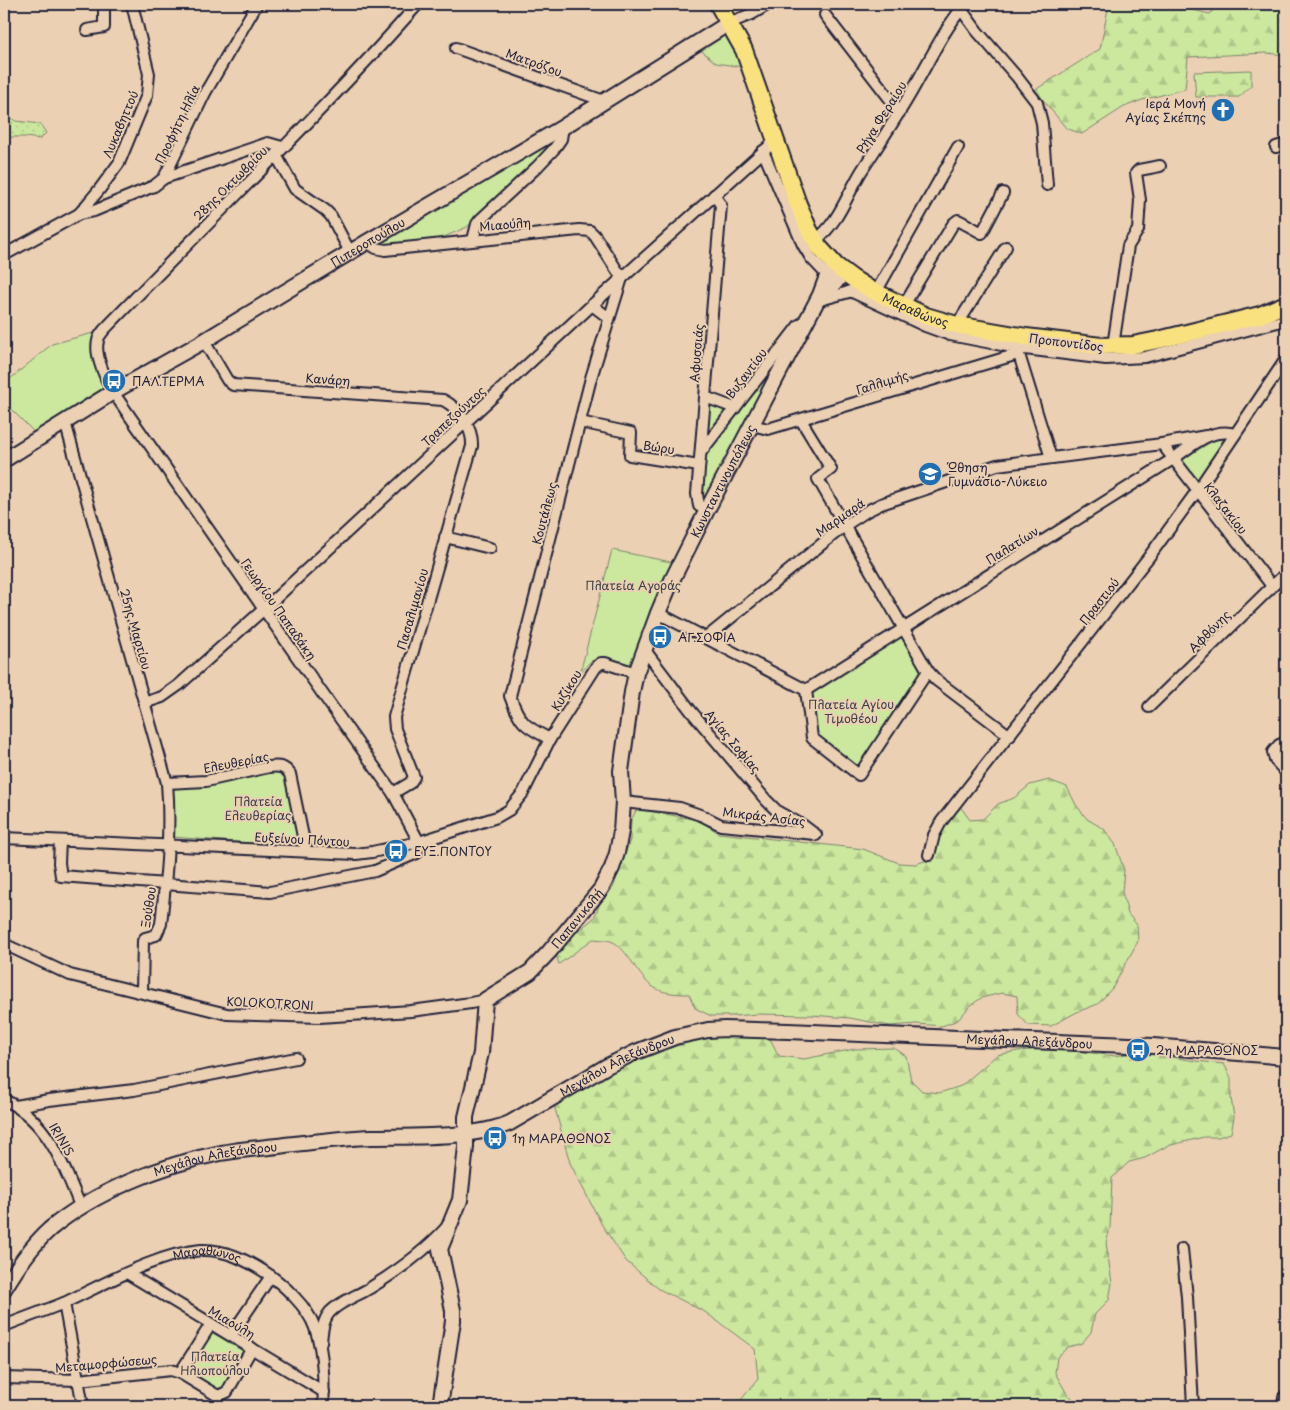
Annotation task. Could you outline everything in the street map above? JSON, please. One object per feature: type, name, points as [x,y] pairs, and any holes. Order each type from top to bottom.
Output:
[{"type":"main road","name":"Μαραθώνος","points":[[718,4],[744,50],[769,146],[815,240],[836,271],[926,316],[957,325],[1026,337],[1113,346],[1142,344],[1253,317],[1284,314]]},
{"type":"street","points":[[88,30],[104,27],[104,4]]},
{"type":"street","name":"Λυκαβηττού","points":[[79,214],[100,190],[118,163],[148,95],[149,74],[132,4]]},
{"type":"street","name":"Προφήτη Ηλία","points":[[4,254],[79,214],[94,211],[154,186],[164,178],[205,93],[257,4]]},
{"type":"street","name":"28ης Οκτωβρίου","points":[[113,392],[100,363],[98,340],[104,330],[385,41],[418,4]]},
{"type":"street","points":[[729,23],[752,14],[768,4]]},
{"type":"street","points":[[961,5],[976,31],[1017,76],[1037,103],[1042,123],[1047,184]]},
{"type":"street","name":"Ρήγα Φεραίου","points":[[815,240],[827,231],[835,220],[860,173],[900,112],[961,5]]},
{"type":"street","points":[[825,15],[900,112]]},
{"type":"street","name":"Πιπεροπούλου","points":[[4,460],[113,392],[204,341],[350,252],[563,128],[729,23]]},
{"type":"street","name":"Ματρόζου","points":[[456,48],[604,101]]},
{"type":"street","points":[[473,240],[477,224],[480,220],[554,149],[561,139],[563,128]]},
{"type":"street","points":[[164,178],[268,143],[279,151],[295,189],[331,216],[350,252]]},
{"type":"street","points":[[769,146],[803,245],[812,258],[836,271]]},
{"type":"street","name":"Τραπεζούντος","points":[[144,703],[162,697],[179,685],[264,609],[592,305],[769,146]]},
{"type":"street","points":[[816,302],[850,291],[874,291],[958,147]]},
{"type":"street","points":[[1113,346],[1128,246],[1138,230],[1140,200],[1136,173],[1139,170],[1160,166]]},
{"type":"street","points":[[904,305],[953,224],[958,220],[982,233],[1003,192]]},
{"type":"street","name":"Αφυσσιάς","points":[[707,510],[699,506],[697,494],[721,205],[714,195]]},
{"type":"street","name":"Μιαούλη","points":[[367,242],[376,248],[384,250],[579,230],[590,231],[622,278]]},
{"type":"street","points":[[957,325],[1006,247]]},
{"type":"street","name":"Κωνσταντινουπόλεως","points":[[636,673],[672,580],[816,302],[831,288],[836,271]]},
{"type":"street","name":"Κουτάλεως","points":[[550,739],[528,729],[518,716],[510,696],[580,422],[622,278]]},
{"type":"street","name":"Προποντίδος","points":[[850,291],[924,326],[950,335],[1018,351],[1106,359],[1145,357],[1284,314]]},
{"type":"street","name":"Βυζαντίου","points":[[700,452],[816,302]]},
{"type":"street","points":[[592,305],[609,318]]},
{"type":"street","name":"Κανάρη","points":[[204,341],[227,380],[233,385],[443,400],[466,422]]},
{"type":"street","points":[[1018,351],[1051,458]]},
{"type":"street","name":"Γαλλιμής","points":[[752,424],[768,429],[802,420],[1018,351]]},
{"type":"street","name":"Πραστιού","points":[[930,855],[938,825],[1010,736],[1148,558],[1197,491],[1286,359]]},
{"type":"street","name":"Γεωργίου Παπαδάκη","points":[[113,392],[393,793],[419,842]]},
{"type":"street","points":[[705,397],[735,408]]},
{"type":"street","points":[[802,420],[831,469],[818,479],[928,671],[936,680],[1010,736]]},
{"type":"street","name":"25ης Μαρτίου","points":[[65,422],[167,783],[167,845]]},
{"type":"street","name":"Πασαλιμανίου","points":[[393,793],[410,783],[414,777],[395,729],[394,717],[472,446],[473,438],[466,422]]},
{"type":"street","name":"Βώρυ","points":[[580,422],[631,433],[630,455],[699,466]]},
{"type":"street","name":"Παλατίων","points":[[806,690],[1173,459],[1206,436],[1225,432],[1235,434]]},
{"type":"street","name":"Μαρμαρά","points":[[706,638],[844,526],[881,504],[997,465],[1162,444],[1206,436]]},
{"type":"street","name":"Κλαζακίου","points":[[1162,444],[1272,586]]},
{"type":"street","points":[[445,537],[490,548]]},
{"type":"street","name":"Αφθόνης","points":[[1149,707],[1286,573]]},
{"type":"street","points":[[658,613],[806,690],[812,738],[858,775],[928,671]]},
{"type":"street","name":"Αγίας Σοφίας","points":[[644,649],[691,711],[766,800],[778,812],[816,834]]},
{"type":"street","name":"Κυζίκου","points":[[550,739],[596,667],[601,663],[636,673]]},
{"type":"street","name":"Παπανικολή","points":[[486,1000],[530,972],[567,932],[601,889],[612,868],[621,830],[623,802],[621,771],[636,673]]},
{"type":"street","name":"Ευξείνου Πόντου","points":[[4,838],[306,850],[356,854],[372,852],[419,842],[497,817],[510,810],[523,793],[550,739]]},
{"type":"street","points":[[1286,742],[1279,745],[1273,752],[1275,760],[1286,772]]},
{"type":"street","name":"Ελευθερίας","points":[[167,783],[206,781],[269,767],[278,766],[286,769],[290,774],[306,850]]},
{"type":"street","name":"Μικράς Ασίας","points":[[623,802],[680,808],[721,825],[816,834]]},
{"type":"street","points":[[60,841],[59,863],[61,876],[270,892],[376,871],[392,862],[417,853],[419,842]]},
{"type":"street","name":"Ξούθου","points":[[142,992],[142,944],[143,940],[153,936],[160,930],[167,845]]},
{"type":"street","name":"KOLOKOTRONI","points":[[4,944],[64,973],[227,1014],[298,1017],[374,1014],[486,1000]]},
{"type":"street","points":[[440,1406],[453,1310],[440,1249],[460,1200],[466,1147],[466,1117],[481,1053],[486,1000]]},
{"type":"street","name":"Μεγάλου Αλεξάνδρου","points":[[4,1289],[35,1245],[49,1230],[80,1206],[97,1196],[141,1178],[190,1160],[222,1152],[344,1138],[466,1133],[492,1130],[510,1123],[607,1066],[647,1047],[682,1035],[708,1030],[788,1031],[1153,1046],[1286,1057]]},
{"type":"street","points":[[16,1106],[49,1100],[134,1090],[296,1058]]},
{"type":"street","name":"IRINIS","points":[[4,1100],[24,1110],[40,1127],[67,1173],[80,1206]]},
{"type":"street","points":[[320,1348],[324,1322],[330,1313],[339,1305],[371,1287],[418,1255],[452,1222]]},
{"type":"street","points":[[1182,1249],[1187,1297],[1193,1406]]},
{"type":"street","name":"Μαραθώνος","points":[[4,1326],[64,1302],[127,1273],[165,1259],[202,1250],[219,1251],[244,1260],[271,1276],[288,1291],[315,1326],[320,1348],[323,1401]]},
{"type":"street","name":"Μιαούλη","points":[[127,1273],[252,1348],[323,1401]]},
{"type":"street","points":[[231,1335],[271,1276]]},
{"type":"street","points":[[64,1302],[83,1406]]},
{"type":"street","points":[[211,1324],[180,1373],[219,1401],[227,1392],[252,1348]]},
{"type":"street","name":"Μεταμορφώσεως","points":[[4,1378],[78,1380],[170,1370],[180,1373]]},
{"type":"street","points":[[1285,1406],[1286,1398]]},
{"type":"green space","points":[[1109,4],[1189,4],[1188,9],[1210,14],[1218,4],[1286,4],[1286,55],[1266,53],[1188,57],[1185,89],[1142,100],[1124,107],[1082,134],[1066,128],[1035,90],[1100,49]]},
{"type":"green space","points":[[719,34],[731,39],[742,67],[716,63],[697,47]]},
{"type":"green space","points":[[1251,70],[1251,86],[1239,97],[1196,97],[1194,72]]},
{"type":"green space","points":[[4,114],[16,121],[40,124],[46,133],[40,139],[4,137]]},
{"type":"green space","points":[[549,143],[549,148],[535,165],[467,227],[444,237],[393,245],[381,242]]},
{"type":"green space","points":[[97,332],[93,338],[106,389],[34,432],[4,402],[4,384],[52,344]]},
{"type":"green space","points":[[786,347],[707,497],[704,497],[702,493],[704,454]]},
{"type":"green space","points":[[707,400],[728,409],[703,441]]},
{"type":"green space","points":[[1221,436],[1220,453],[1197,487],[1178,462]]},
{"type":"green space","name":"Πλατεία Αγοράς","points":[[612,550],[676,563],[633,666],[606,658],[591,661],[580,673]]},
{"type":"green space","name":"Πλατεία Αγίου Τιμοθέου","points":[[902,633],[924,670],[858,770],[815,736],[810,692]]},
{"type":"green space","name":"Πλατεία Ελευθερίας","points":[[278,769],[286,775],[301,847],[172,837],[170,786]]},
{"type":"green space","points":[[1049,780],[1067,787],[1076,805],[1087,819],[1104,829],[1115,844],[1124,870],[1122,892],[1128,914],[1137,925],[1138,941],[1113,987],[1098,1004],[1077,1012],[1051,1026],[1028,1025],[1018,1014],[1017,996],[1002,993],[981,998],[970,1006],[958,1020],[942,1026],[917,1024],[890,1026],[850,1018],[811,1015],[757,1014],[711,1016],[695,1008],[689,994],[669,993],[654,988],[643,978],[618,945],[611,941],[593,939],[559,964],[556,955],[566,941],[594,918],[601,901],[613,888],[630,840],[631,820],[637,809],[698,820],[719,833],[863,849],[899,863],[916,864],[933,858],[941,829],[959,805],[970,820],[983,819],[998,804],[1014,798],[1030,785]]},
{"type":"green space","points":[[738,1035],[769,1037],[779,1056],[804,1059],[855,1049],[894,1048],[906,1056],[911,1080],[922,1091],[939,1093],[961,1086],[997,1055],[1018,1051],[1054,1048],[1115,1056],[1139,1052],[1224,1064],[1231,1078],[1231,1098],[1234,1117],[1231,1133],[1167,1146],[1145,1158],[1129,1162],[1112,1178],[1110,1228],[1106,1243],[1112,1283],[1109,1300],[1095,1314],[1091,1332],[1082,1343],[1068,1347],[1057,1357],[1055,1373],[1066,1392],[1080,1406],[736,1406],[758,1379],[755,1349],[705,1312],[659,1289],[626,1261],[602,1225],[570,1163],[554,1105],[607,1072],[640,1055],[676,1044]]},
{"type":"green space","name":"Πλατεία Ηλιοπούλου","points":[[211,1332],[245,1352],[225,1387],[218,1389],[186,1371]]},
{"type":"place","name":"Ιερά Μονή Αγίας Σκέπης","points":[[1223,110]]},
{"type":"place","name":"ΠΑΛ.ΤΕΡΜΑ","points":[[114,381]]},
{"type":"place","name":"Ώθηση Γυμνάσιο-Λύκειο","points":[[930,474]]},
{"type":"place","name":"ΑΓ.ΣΟΦΙΑ","points":[[660,637]]},
{"type":"place","name":"ΕΥΞ.ΠΟΝΤΟΥ","points":[[396,851]]},
{"type":"place","name":"2η ΜΑΡΑΘΩΝΟΣ","points":[[1138,1050]]},
{"type":"place","name":"1η ΜΑΡΑΘΩΝΟΣ","points":[[495,1138]]}]
